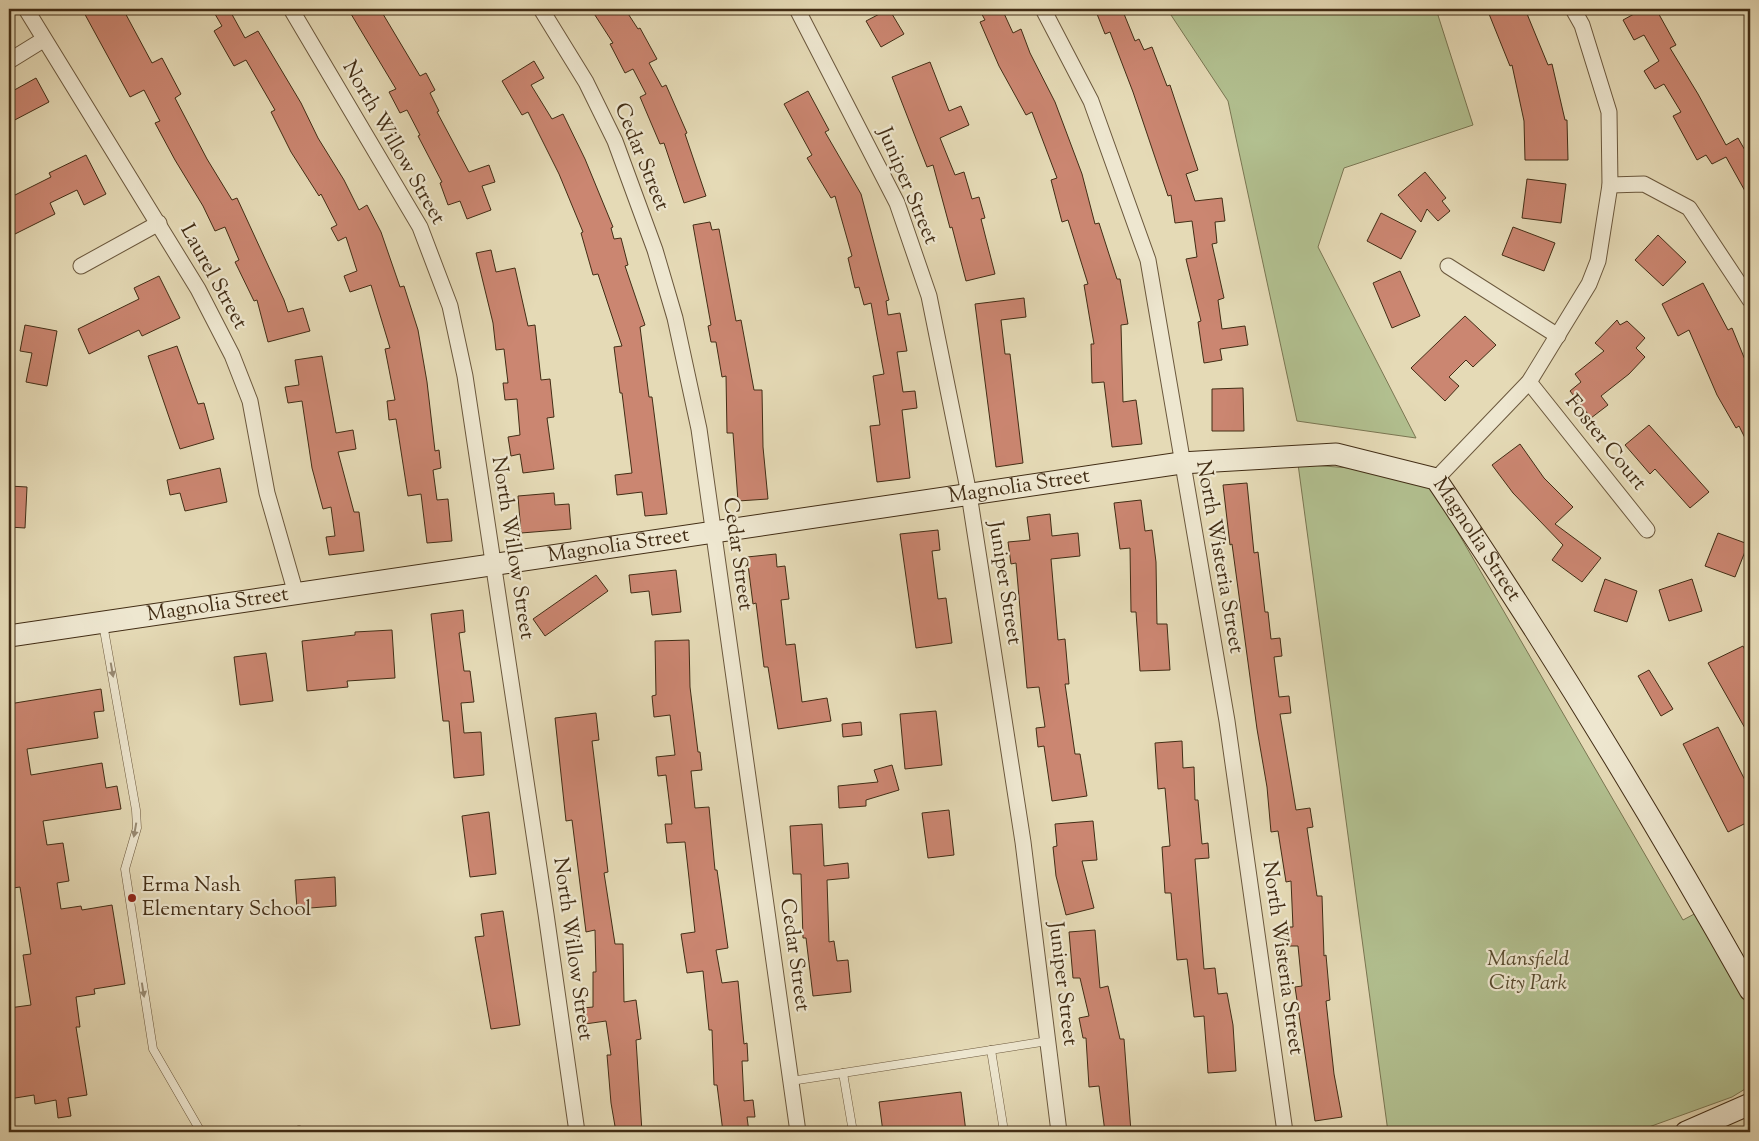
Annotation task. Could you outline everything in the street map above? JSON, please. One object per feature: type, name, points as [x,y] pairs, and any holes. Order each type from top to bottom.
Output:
[{"type":"street","name":"Laurel Street","points":[[26,9],[43,40],[158,223],[211,314],[232,355],[250,401],[267,493],[296,594]]},
{"type":"street","name":"North Willow Street","points":[[291,9],[420,227],[450,306],[465,376],[546,914],[576,1132]]},
{"type":"street","name":"Cedar Street","points":[[542,9],[586,82],[615,141],[655,250],[675,318],[699,429],[798,1132]]},
{"type":"street","name":"Juniper Street","points":[[797,9],[896,203],[928,296],[969,494],[1023,842],[1059,1132]]},
{"type":"street","name":"North Wisteria Street","points":[[1043,9],[1091,101],[1148,260],[1181,463],[1227,721],[1285,1132]]},
{"type":"street","points":[[1436,479],[1529,382],[1589,284],[1598,261],[1610,185],[1609,112],[1585,33],[1573,9]]},
{"type":"street","points":[[9,61],[43,40]]},
{"type":"street","points":[[1610,185],[1644,184],[1689,208],[1750,300]]},
{"type":"street","points":[[81,266],[158,223]]},
{"type":"street","points":[[1448,266],[1558,336]]},
{"type":"street","name":"Foster Court","points":[[1529,382],[1647,530]]},
{"type":"street","name":"Magnolia Street","points":[[9,636],[1181,463],[1336,454],[1436,479],[1504,580],[1582,705],[1727,945],[1750,990]]},
{"type":"street","points":[[1686,1132],[1750,1104]]},
{"type":"lane","points":[[103,622],[136,810],[137,828],[125,869],[153,1049],[200,1132]]},
{"type":"lane","points":[[791,1081],[1048,1041]]},
{"type":"lane","points":[[991,1050],[1003,1125]]},
{"type":"lane","points":[[843,1073],[853,1132]]},
{"type":"green space","points":[[1167,9],[1436,9],[1473,125],[1344,168],[1318,247],[1416,438],[1297,421],[1228,101]]},
{"type":"green space","name":"Mansfield City Park","points":[[1298,464],[1376,470],[1431,486],[1683,920],[1713,904],[1750,968],[1750,1086],[1732,1097],[1635,1132],[1388,1132]]},
{"type":"building","points":[[82,9],[123,9],[152,63],[162,58],[181,94],[175,98],[207,159],[232,200],[237,198],[288,312],[303,308],[310,331],[268,342],[257,300],[254,301],[235,262],[239,260],[225,227],[215,231],[203,206],[155,123],[160,121],[144,90],[130,97]]},
{"type":"building","points":[[212,9],[229,9],[245,38],[258,31],[301,103],[318,138],[344,180],[359,210],[367,205],[381,232],[400,287],[404,286],[418,330],[427,382],[435,451],[439,450],[441,468],[433,470],[437,500],[448,499],[452,541],[427,543],[421,494],[408,496],[396,419],[389,420],[387,401],[395,400],[385,349],[390,348],[371,285],[350,292],[344,276],[357,271],[346,237],[338,241],[331,228],[337,225],[321,194],[319,196],[291,152],[271,112],[275,110],[246,60],[234,66],[214,31],[222,26]]},
{"type":"building","points":[[348,9],[380,9],[420,76],[426,73],[435,90],[430,93],[439,111],[437,112],[469,172],[489,165],[495,182],[482,186],[491,210],[467,219],[460,201],[448,205],[440,183],[442,182],[418,136],[420,135],[407,110],[400,113],[389,92],[396,89]]},
{"type":"building","points":[[591,9],[625,9],[638,29],[640,28],[657,59],[649,63],[662,87],[666,85],[687,133],[685,134],[706,196],[684,203],[664,143],[660,144],[640,97],[646,94],[633,69],[625,73],[610,44],[613,43]]},
{"type":"building","points":[[889,9],[904,34],[881,47],[866,21]]},
{"type":"building","points":[[979,9],[1002,9],[1013,33],[1021,29],[1030,53],[1055,102],[1082,174],[1095,224],[1099,223],[1117,279],[1120,279],[1128,324],[1121,325],[1123,402],[1136,400],[1142,444],[1112,447],[1104,382],[1092,383],[1091,344],[1094,344],[1084,285],[1088,284],[1068,220],[1062,222],[1051,180],[1057,178],[1032,112],[1026,115],[999,66],[980,22],[985,20]]},
{"type":"building","points":[[1095,9],[1122,9],[1135,41],[1139,39],[1144,50],[1152,47],[1167,86],[1170,85],[1198,170],[1186,174],[1195,201],[1222,198],[1225,221],[1215,222],[1217,243],[1212,244],[1224,298],[1218,300],[1222,329],[1245,326],[1248,345],[1220,349],[1222,360],[1204,363],[1198,322],[1201,321],[1186,259],[1197,257],[1192,221],[1175,223],[1171,195],[1168,196],[1133,92],[1110,32],[1105,34]]},
{"type":"building","points":[[1487,9],[1525,9],[1548,65],[1552,64],[1565,120],[1567,120],[1568,160],[1525,160],[1524,121],[1512,65],[1510,66]]},
{"type":"building","points":[[1643,9],[1656,9],[1676,45],[1670,48],[1726,145],[1738,138],[1750,159],[1750,200],[1726,157],[1712,164],[1706,155],[1697,160],[1673,116],[1681,112],[1664,84],[1655,89],[1644,71],[1659,61],[1644,35],[1634,40],[1623,20]]},
{"type":"building","points":[[534,61],[544,78],[531,85],[552,119],[563,114],[585,159],[613,227],[611,228],[614,239],[621,238],[628,265],[625,266],[645,325],[640,327],[649,397],[652,397],[667,514],[645,516],[642,492],[617,495],[615,475],[632,473],[614,347],[622,346],[598,274],[593,275],[581,233],[583,232],[559,174],[528,112],[522,115],[502,81]]},
{"type":"building","points":[[930,62],[949,111],[961,106],[969,125],[940,138],[955,175],[964,172],[972,199],[979,197],[985,218],[981,219],[995,274],[966,281],[933,165],[927,167],[892,77]]},
{"type":"building","points":[[36,78],[49,102],[9,123],[9,93]]},
{"type":"building","points":[[808,91],[829,130],[825,132],[861,194],[889,300],[886,301],[888,315],[900,313],[907,351],[897,352],[903,392],[915,391],[917,408],[902,410],[910,478],[877,482],[870,426],[880,425],[873,376],[884,374],[871,303],[864,305],[859,287],[855,288],[848,258],[852,256],[835,196],[831,198],[807,158],[812,155],[784,104]]},
{"type":"building","points":[[86,155],[106,194],[84,205],[77,190],[50,203],[55,214],[9,237],[9,198],[51,177],[49,173]]},
{"type":"building","points":[[1425,172],[1446,198],[1442,201],[1450,211],[1438,221],[1427,209],[1421,222],[1398,195]]},
{"type":"building","points":[[1527,179],[1566,184],[1561,223],[1522,218]]},
{"type":"building","points":[[1381,213],[1416,231],[1401,259],[1367,241]]},
{"type":"building","points":[[710,222],[712,230],[719,229],[736,321],[741,320],[754,390],[762,390],[763,447],[768,499],[738,501],[733,433],[727,433],[726,376],[722,377],[716,342],[711,342],[708,326],[711,325],[693,225]]},
{"type":"building","points":[[1513,227],[1555,243],[1544,271],[1502,255]]},
{"type":"building","points":[[1658,235],[1686,262],[1663,286],[1635,260]]},
{"type":"building","points":[[491,250],[496,272],[515,268],[528,326],[535,325],[541,380],[550,379],[554,417],[547,418],[554,469],[523,473],[520,454],[511,456],[508,437],[520,435],[517,399],[505,400],[503,383],[508,383],[504,349],[496,350],[493,323],[476,253]]},
{"type":"building","points":[[1400,271],[1420,316],[1392,328],[1373,283]]},
{"type":"building","points":[[159,276],[180,318],[142,336],[139,330],[89,354],[78,329],[139,299],[134,288]]},
{"type":"building","points":[[1703,283],[1728,330],[1732,328],[1750,372],[1750,448],[1739,426],[1736,428],[1717,395],[1689,330],[1678,336],[1662,304]]},
{"type":"building","points":[[1024,298],[1026,317],[1001,320],[1005,354],[1010,354],[1023,463],[996,467],[975,304]]},
{"type":"building","points":[[1465,316],[1496,345],[1473,367],[1466,360],[1449,377],[1459,386],[1445,401],[1411,368]]},
{"type":"building","points":[[1617,320],[1620,325],[1627,321],[1645,338],[1636,348],[1645,357],[1629,374],[1601,396],[1608,405],[1591,418],[1570,391],[1581,382],[1575,374],[1604,351],[1595,343]]},
{"type":"building","points":[[25,325],[57,331],[47,386],[26,382],[32,353],[20,351]]},
{"type":"building","points":[[177,346],[198,404],[204,403],[214,439],[180,449],[148,356]]},
{"type":"building","points":[[322,356],[336,433],[353,430],[356,449],[338,452],[354,512],[359,512],[364,551],[329,555],[326,537],[335,536],[331,507],[323,509],[312,468],[302,401],[288,403],[285,387],[299,385],[295,360]]},
{"type":"building","points":[[1243,388],[1244,431],[1212,431],[1212,389]]},
{"type":"building","points":[[1649,425],[1709,492],[1690,508],[1655,469],[1650,474],[1625,445]]},
{"type":"building","points":[[1520,444],[1544,478],[1573,507],[1555,524],[1601,558],[1582,582],[1552,560],[1563,545],[1513,493],[1492,465]]},
{"type":"building","points":[[220,468],[227,502],[185,511],[180,493],[170,495],[167,480]]},
{"type":"building","points":[[1247,483],[1254,553],[1258,552],[1265,612],[1268,612],[1271,639],[1280,638],[1282,656],[1274,657],[1279,697],[1289,696],[1291,713],[1280,714],[1296,810],[1310,808],[1313,827],[1307,828],[1317,896],[1322,896],[1324,956],[1326,955],[1330,1000],[1326,1001],[1334,1074],[1342,1117],[1315,1121],[1295,987],[1302,986],[1298,946],[1287,946],[1287,927],[1293,927],[1291,881],[1286,882],[1278,831],[1271,832],[1267,787],[1257,729],[1232,544],[1230,545],[1223,485]]},
{"type":"building","points":[[9,486],[27,487],[25,528],[9,527]]},
{"type":"building","points":[[554,493],[555,505],[569,504],[571,529],[521,533],[518,496]]},
{"type":"building","points":[[1141,500],[1145,531],[1152,530],[1156,562],[1157,624],[1167,624],[1170,670],[1140,671],[1136,612],[1131,612],[1130,548],[1120,549],[1114,503]]},
{"type":"building","points":[[1050,514],[1052,536],[1078,533],[1080,556],[1051,559],[1058,640],[1065,639],[1069,684],[1065,684],[1075,754],[1080,754],[1087,796],[1052,801],[1044,746],[1038,747],[1036,728],[1045,727],[1039,687],[1027,688],[1016,563],[1011,564],[1008,542],[1030,540],[1027,517]]},
{"type":"building","points":[[938,530],[940,550],[932,551],[938,599],[946,598],[952,643],[916,648],[900,534]]},
{"type":"building","points":[[1718,533],[1748,544],[1735,577],[1705,566]]},
{"type":"building","points":[[776,554],[777,567],[785,566],[789,599],[781,600],[786,645],[795,644],[802,702],[827,698],[831,721],[778,729],[768,667],[764,667],[756,603],[753,604],[747,557]]},
{"type":"building","points":[[676,570],[681,612],[652,615],[649,591],[631,593],[629,575]]},
{"type":"building","points":[[596,575],[608,591],[545,636],[533,619]]},
{"type":"building","points":[[1605,579],[1637,591],[1627,622],[1594,611]]},
{"type":"building","points":[[1692,579],[1702,611],[1669,621],[1659,590]]},
{"type":"building","points":[[463,610],[465,632],[459,633],[464,671],[470,671],[474,702],[461,703],[464,733],[481,732],[484,775],[454,778],[449,721],[443,721],[431,614]]},
{"type":"building","points":[[392,630],[395,678],[347,681],[348,687],[307,691],[302,641],[355,635],[355,632]]},
{"type":"building","points":[[689,640],[690,687],[702,770],[691,771],[695,808],[709,807],[715,870],[717,870],[728,948],[716,950],[722,983],[738,981],[744,1044],[747,1043],[748,1061],[742,1061],[744,1101],[753,1100],[755,1117],[747,1117],[749,1132],[723,1132],[717,1085],[714,1085],[712,1030],[709,1030],[703,971],[687,973],[681,934],[695,932],[685,842],[667,843],[665,824],[672,824],[666,775],[658,776],[656,757],[675,755],[670,715],[654,717],[652,696],[656,695],[655,641]]},
{"type":"building","points":[[1743,646],[1750,660],[1750,737],[1708,663]]},
{"type":"building","points":[[266,653],[273,701],[240,705],[234,657]]},
{"type":"building","points":[[1649,670],[1673,709],[1661,716],[1638,676]]},
{"type":"building","points":[[101,689],[104,711],[94,712],[98,738],[27,749],[31,775],[102,763],[106,788],[117,786],[121,809],[43,821],[47,845],[63,843],[69,881],[57,883],[61,909],[81,906],[82,910],[112,905],[125,984],[94,989],[95,994],[76,997],[80,1027],[76,1027],[87,1095],[68,1098],[71,1116],[58,1118],[56,1100],[35,1104],[34,1095],[9,1099],[9,1008],[31,1005],[23,955],[31,954],[20,887],[13,888],[9,859],[9,857],[14,856],[9,824],[9,704]]},
{"type":"building","points":[[936,711],[942,765],[905,769],[900,714]]},
{"type":"building","points":[[596,713],[599,740],[592,741],[608,872],[604,873],[615,944],[623,944],[624,1002],[636,1000],[641,1039],[636,1040],[642,1132],[616,1132],[611,1103],[607,1055],[611,1055],[606,1021],[585,1024],[583,1008],[593,1007],[593,972],[596,972],[595,930],[586,932],[572,820],[566,821],[555,718]]},
{"type":"building","points":[[861,722],[862,735],[843,737],[842,724]]},
{"type":"building","points":[[1718,727],[1750,790],[1750,821],[1728,832],[1683,744]]},
{"type":"building","points":[[1182,741],[1183,768],[1194,767],[1195,800],[1198,800],[1202,844],[1208,843],[1209,858],[1195,859],[1204,969],[1215,968],[1218,994],[1227,993],[1233,1025],[1236,1071],[1208,1073],[1204,1016],[1194,1017],[1187,959],[1177,960],[1171,893],[1165,893],[1162,847],[1170,846],[1165,788],[1158,789],[1155,743]]},
{"type":"building","points":[[892,765],[899,790],[866,800],[866,806],[839,808],[838,786],[878,782],[874,770]]},
{"type":"building","points":[[949,810],[954,855],[928,858],[922,813]]},
{"type":"building","points":[[489,812],[496,874],[470,877],[462,816]]},
{"type":"building","points":[[1093,821],[1097,860],[1082,861],[1094,908],[1066,915],[1056,876],[1053,847],[1057,846],[1055,824]]},
{"type":"building","points":[[822,824],[824,866],[848,863],[849,878],[827,880],[829,942],[834,941],[837,961],[848,960],[851,992],[813,996],[806,938],[803,938],[801,874],[793,874],[790,826]]},
{"type":"building","points":[[335,877],[336,906],[297,909],[295,880]]},
{"type":"building","points":[[503,911],[520,1025],[491,1029],[475,937],[484,936],[481,914]]},
{"type":"building","points":[[1095,930],[1100,988],[1108,986],[1120,1039],[1124,1039],[1131,1132],[1105,1132],[1099,1086],[1089,1087],[1086,1038],[1083,1038],[1079,1018],[1089,1016],[1080,978],[1073,978],[1069,932]]},
{"type":"building","points":[[961,1092],[966,1132],[883,1132],[879,1102]]},
{"type":"place","name":"Erma Nash Elementary School","points":[[132,898]]}]
